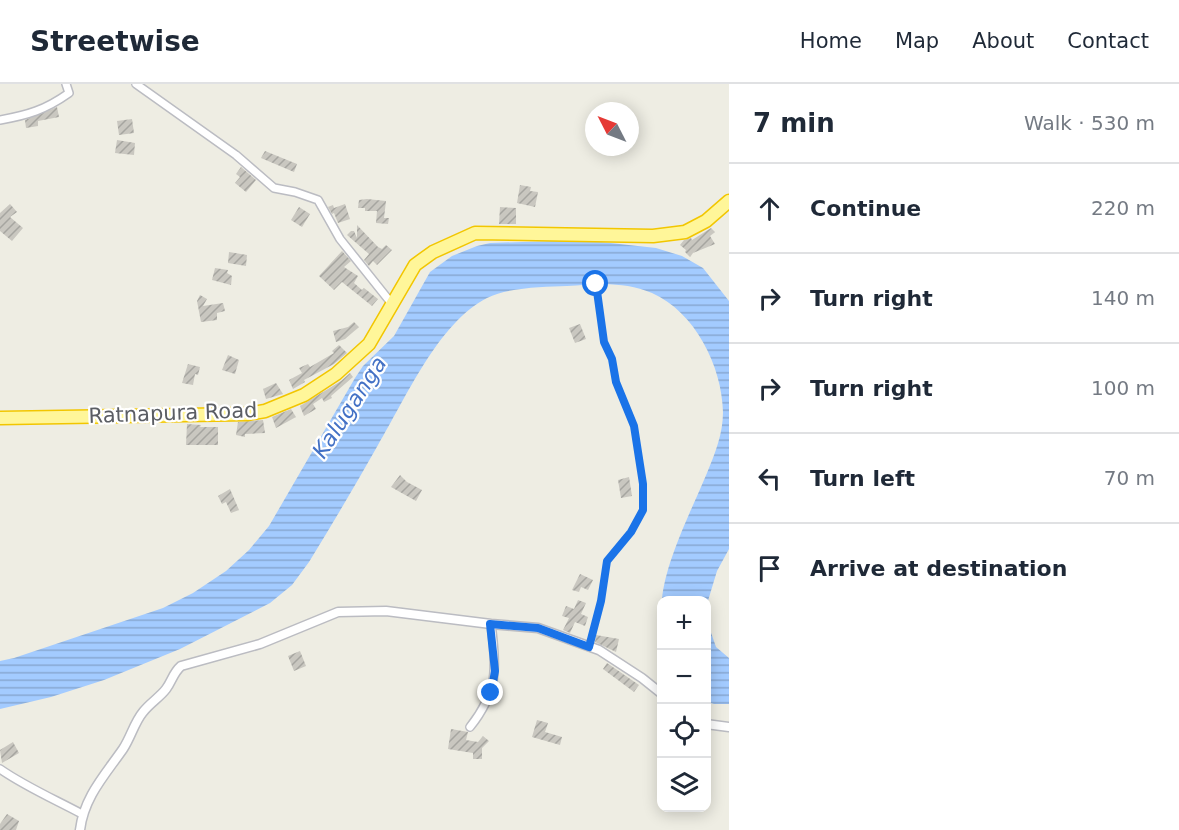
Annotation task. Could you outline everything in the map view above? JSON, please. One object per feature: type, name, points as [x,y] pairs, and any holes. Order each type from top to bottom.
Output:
[{"type":"highway","name":"Ratnapura Road","points":[[0,418],[247,414],[266,411],[304,395],[336,374],[369,344],[414,265],[433,252],[475,232],[652,236],[685,232],[706,221],[729,201]]},
{"type":"street","points":[[0,120],[29,115],[56,103],[69,93],[66,84]]},
{"type":"street","points":[[136,84],[236,155],[274,188],[318,200],[340,239],[392,304]]},
{"type":"street","points":[[80,830],[82,814],[96,786],[124,748],[138,719],[165,690],[173,673],[181,666],[261,644],[338,612],[386,611],[538,628],[599,650],[657,690]]},
{"type":"street","points":[[470,727],[483,710],[491,693],[495,671],[490,624]]},
{"type":"street","points":[[711,725],[729,727]]},
{"type":"street","points":[[0,769],[21,784],[56,799],[82,814]]},
{"type":"path","points":[[589,647],[601,601],[607,561],[631,532],[643,510],[643,484],[634,426],[616,382],[612,359],[604,342],[596,284]]},
{"type":"water","name":"Kaluganga","points":[[583,240],[656,248],[682,256],[703,268],[729,301],[729,549],[717,571],[709,596],[663,596],[668,569],[713,458],[722,428],[723,412],[718,377],[703,342],[681,313],[667,302],[642,289],[600,284],[516,290],[496,294],[469,310],[438,343],[309,562],[292,585],[270,603],[180,649],[104,680],[51,697],[0,709],[0,661],[163,608],[193,593],[226,571],[249,550],[269,526],[355,378],[363,366],[394,336],[430,272],[452,256],[490,243]]},
{"type":"water","points":[[711,633],[716,647],[729,658],[729,704],[711,703]]},
{"type":"building","points":[[57,107],[59,117],[38,121],[38,126],[26,128],[25,120]]},
{"type":"building","points":[[132,119],[134,133],[119,135],[117,121]]},
{"type":"building","points":[[117,140],[135,143],[134,155],[115,153]]},
{"type":"building","points":[[265,151],[297,164],[294,172],[261,158]]},
{"type":"building","points":[[241,167],[256,180],[246,192],[235,183],[240,177],[236,174]]},
{"type":"building","points":[[520,185],[531,187],[530,191],[538,192],[535,207],[517,203]]},
{"type":"building","points":[[359,200],[386,201],[384,218],[389,218],[388,224],[376,223],[377,211],[365,211],[365,208],[358,208]]},
{"type":"building","points":[[10,204],[17,212],[10,217],[23,228],[12,241],[0,231],[0,213]]},
{"type":"building","points":[[345,204],[350,219],[338,223],[334,213],[332,214],[328,207],[333,205],[334,208]]},
{"type":"building","points":[[299,207],[310,214],[302,227],[291,220]]},
{"type":"building","points":[[500,207],[516,208],[516,224],[499,224]]},
{"type":"building","points":[[357,225],[378,247],[382,249],[386,245],[392,250],[377,265],[373,261],[369,266],[364,260],[369,254],[347,235],[354,231],[357,238]]},
{"type":"building","points":[[711,228],[715,232],[710,236],[715,244],[693,253],[690,257],[680,245],[684,240],[691,238],[692,240]]},
{"type":"building","points":[[342,251],[351,261],[344,267],[358,276],[354,283],[378,299],[372,306],[342,282],[334,290],[319,276]]},
{"type":"building","points":[[229,252],[247,255],[246,266],[228,263]]},
{"type":"building","points":[[215,268],[228,270],[227,273],[232,276],[231,285],[212,280]]},
{"type":"building","points":[[200,295],[207,299],[203,306],[223,303],[225,311],[217,313],[217,320],[201,322],[197,301]]},
{"type":"building","points":[[354,322],[359,327],[345,339],[336,342],[333,331],[348,327]]},
{"type":"building","points":[[580,324],[586,339],[575,343],[569,328]]},
{"type":"building","points":[[339,345],[347,353],[334,364],[304,380],[305,382],[293,389],[289,380],[302,373],[299,368],[308,364],[310,367],[334,353],[332,351]]},
{"type":"building","points":[[228,355],[239,360],[235,374],[222,370]]},
{"type":"building","points":[[188,364],[200,367],[198,375],[195,374],[193,385],[182,383]]},
{"type":"building","points":[[350,373],[353,377],[331,396],[332,398],[324,402],[322,398],[313,404],[316,409],[304,416],[300,406]]},
{"type":"building","points":[[276,383],[283,394],[266,399],[263,389]]},
{"type":"building","points":[[291,409],[296,417],[276,428],[272,417]]},
{"type":"building","points":[[263,420],[265,433],[245,434],[245,437],[236,435],[238,422]]},
{"type":"building","points":[[187,424],[218,427],[218,445],[186,445]]},
{"type":"building","points":[[400,475],[407,482],[422,490],[416,501],[391,487]]},
{"type":"building","points":[[629,477],[632,496],[621,498],[618,480]]},
{"type":"building","points":[[230,489],[239,510],[231,513],[226,502],[222,504],[218,496]]},
{"type":"building","points":[[580,574],[593,580],[588,590],[581,587],[579,592],[572,590]]},
{"type":"building","points":[[578,600],[586,603],[581,614],[588,617],[585,626],[575,622],[570,633],[563,630],[569,618],[562,616],[566,606],[574,609]]},
{"type":"building","points":[[596,635],[619,639],[616,652],[595,642]]},
{"type":"building","points":[[300,651],[306,666],[294,671],[288,656]]},
{"type":"building","points":[[607,663],[639,685],[634,692],[603,669]]},
{"type":"building","points":[[537,720],[548,723],[545,732],[562,737],[560,745],[532,737]]},
{"type":"building","points":[[451,729],[468,732],[466,740],[478,742],[483,736],[489,741],[482,748],[482,759],[473,759],[473,753],[448,749]]},
{"type":"building","points":[[13,742],[19,753],[2,763],[0,750]]},
{"type":"building","points":[[7,814],[19,821],[16,830],[0,830],[0,824]]},
{"type":"route","points":[[491,693],[495,671],[490,624],[538,628],[589,647],[601,601],[607,561],[631,532],[643,510],[643,484],[634,426],[616,382],[612,359],[604,342],[596,284]]}]
